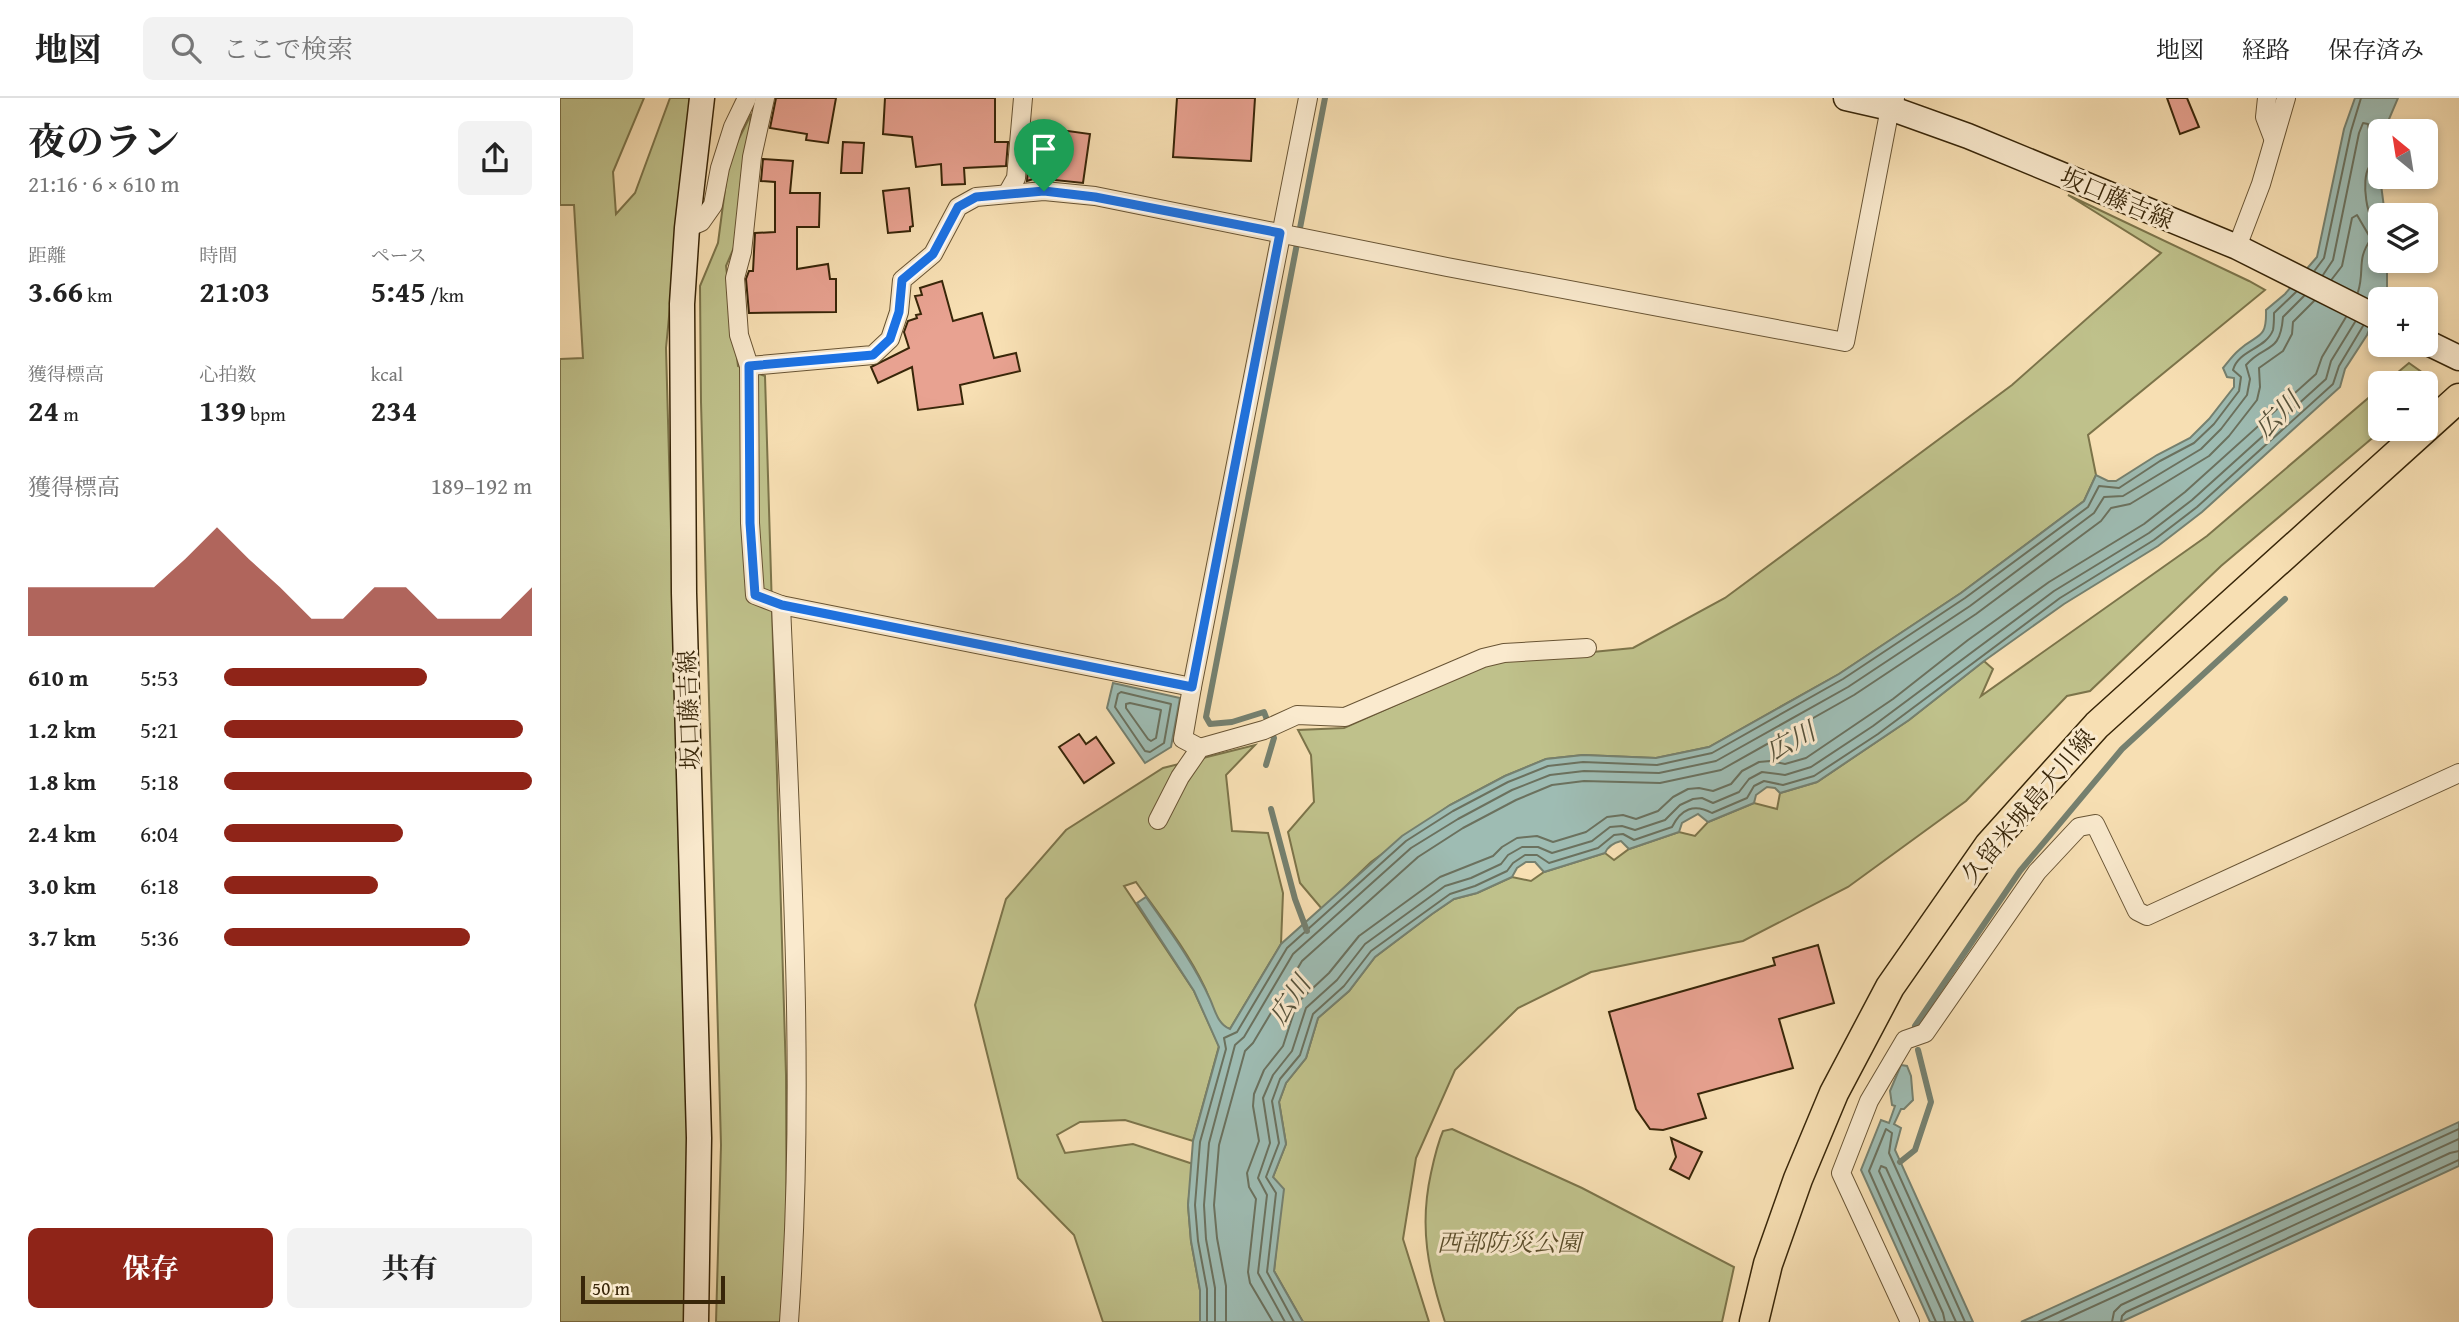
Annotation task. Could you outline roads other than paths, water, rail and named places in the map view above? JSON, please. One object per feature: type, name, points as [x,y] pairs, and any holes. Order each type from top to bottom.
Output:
[{"type":"main road","name":"坂口藤吉線","points":[[696,1322],[699,1138],[684,565],[682,304],[687,228],[702,98]]},
{"type":"main road","name":"坂口藤吉線","points":[[1846,98],[1892,103],[2242,250],[2368,313]]},
{"type":"main road","points":[[2438,348],[2457,357]]},
{"type":"main road","name":"久留米城島大川線","points":[[1754,1322],[1772,1252],[1798,1179],[1834,1093],[1890,987],[1989,845],[2097,725],[2459,398]]},
{"type":"street","points":[[687,228],[701,222],[713,205],[720,168],[733,127],[747,98]]},
{"type":"street","points":[[765,98],[751,157],[742,252],[735,278],[739,335],[749,366],[750,523],[755,595],[782,605],[1192,687]]},
{"type":"street","points":[[1007,194],[1016,178],[1023,98]]},
{"type":"street","points":[[1200,748],[1183,739],[1284,234],[1308,98]]},
{"type":"street","points":[[2267,98],[2265,117],[2273,138]]},
{"type":"street","points":[[2242,250],[2286,98]]},
{"type":"street","points":[[749,366],[873,355],[890,339],[899,312],[902,280],[933,254],[958,207],[976,197],[1044,191],[1095,197],[1845,342],[1892,103]]},
{"type":"street","points":[[782,605],[798,1084],[789,1322]]},
{"type":"street","points":[[1158,820],[1180,778],[1200,748],[1270,728],[1297,715],[1345,717],[1483,658],[1504,653],[1587,648]]},
{"type":"street","points":[[1910,1322],[1841,1174],[1869,1101],[1905,1040],[1925,1033],[2037,872],[2079,827],[2095,824],[2137,911],[2147,916],[2459,773]]},
{"type":"water","name":"広川","points":[[2355,98],[2398,98],[2389,119],[2368,119],[2368,189],[2382,189],[2383,203],[2368,203],[2368,273],[2387,273],[2387,287],[2368,287],[2368,333],[2345,369],[2340,387],[2202,512],[2158,546],[2064,604],[1984,661],[1909,720],[1817,782],[1780,793],[1775,788],[1767,787],[1756,795],[1754,803],[1708,822],[1698,814],[1682,823],[1679,832],[1629,849],[1621,841],[1611,845],[1605,853],[1544,872],[1535,862],[1526,862],[1517,868],[1512,877],[1477,893],[1454,899],[1375,957],[1349,991],[1318,1018],[1306,1058],[1286,1083],[1279,1102],[1286,1144],[1273,1177],[1284,1189],[1274,1271],[1303,1322],[1200,1322],[1200,1290],[1188,1205],[1193,1141],[1219,1047],[1194,991],[1137,903],[1146,897],[1196,972],[1220,1021],[1230,1029],[1281,944],[1402,836],[1450,805],[1505,776],[1546,759],[1583,755],[1656,758],[1709,747],[1839,674],[1961,593],[2084,501],[2096,475],[2108,481],[2116,481],[2190,438],[2209,419],[2234,387],[2234,378],[2227,377],[2223,368],[2237,352],[2263,332],[2266,310],[2285,294],[2317,257],[2344,129]]},
{"type":"water","points":[[1113,683],[1180,698],[1171,747],[1145,763],[1107,708]]},
{"type":"water","points":[[1901,1065],[1907,1066],[1911,1076],[1913,1100],[1901,1109],[1894,1124],[1901,1128],[1895,1150],[1973,1322],[1930,1322],[1861,1170],[1881,1120],[1889,1123],[1895,1106],[1892,1105],[1890,1091]]},
{"type":"water","points":[[2459,1122],[2459,1166],[2121,1322],[2021,1322]]},
{"type":"waterway","points":[[1266,765],[1274,738],[1264,712],[1232,722],[1210,724],[1206,717],[1325,98]]},
{"type":"waterway","points":[[1915,1026],[2020,871],[2122,749],[2285,599]]},
{"type":"waterway","points":[[1271,809],[1295,899],[1307,931]]},
{"type":"waterway","points":[[1900,1162],[1915,1150],[1931,1102],[1918,1050]]},
{"type":"park label","name":"西部防災公園","points":[[1509,1242]]}]
